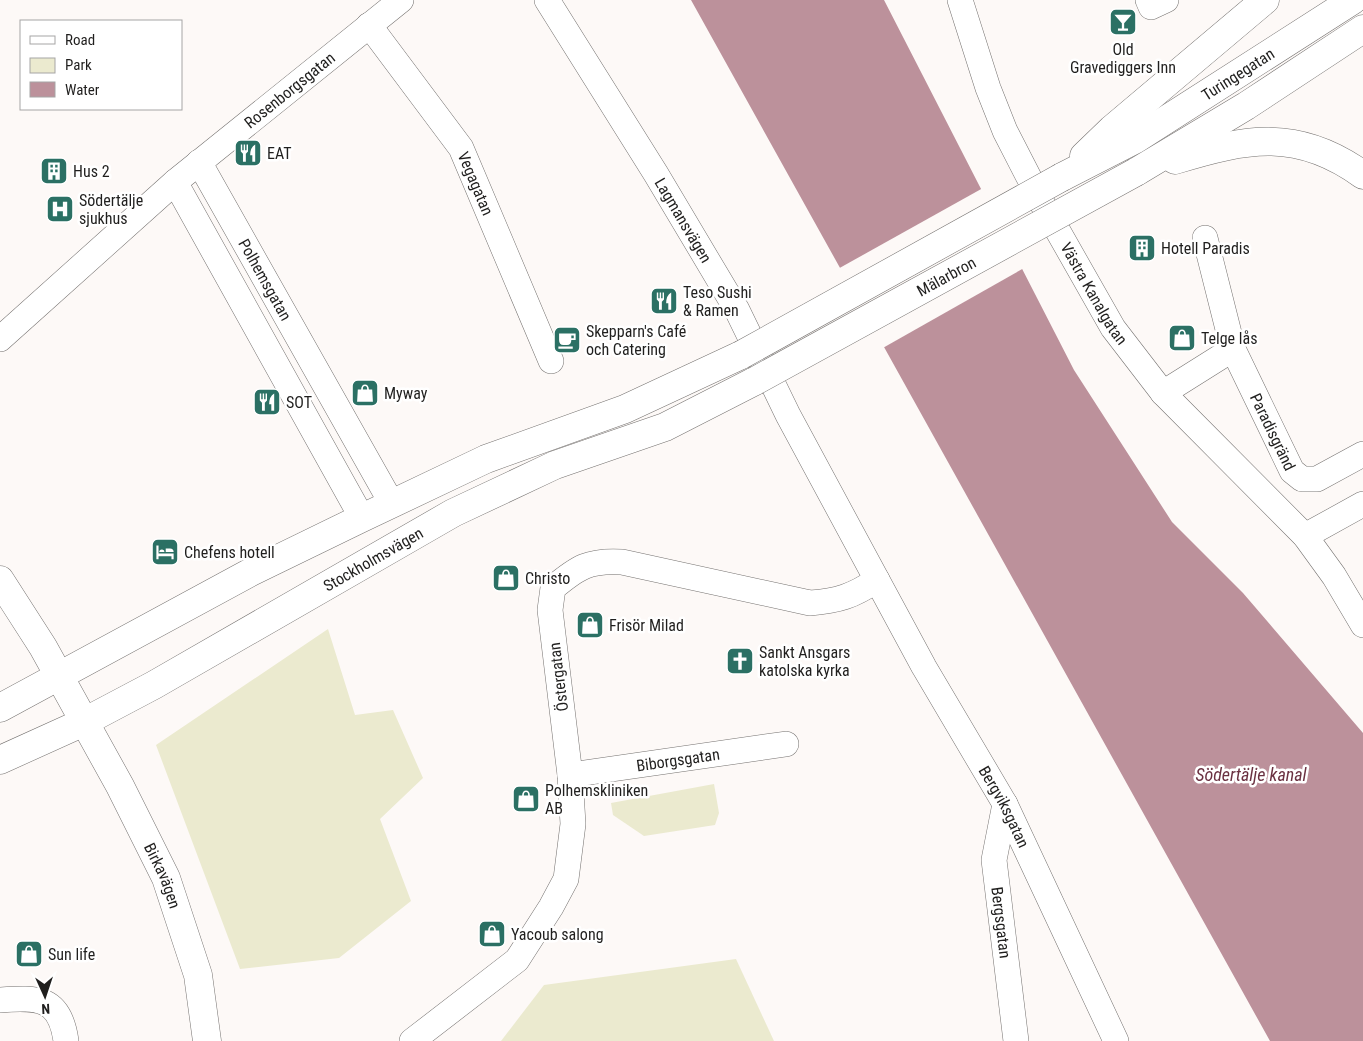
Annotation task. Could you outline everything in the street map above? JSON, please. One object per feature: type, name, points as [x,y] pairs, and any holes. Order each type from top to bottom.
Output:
[{"type":"main road","points":[[1117,138],[1265,0]]},
{"type":"main road","name":"Turingegatan","points":[[1117,138],[1216,88],[1349,2]]},
{"type":"main road","name":"Turingegatan","points":[[1136,172],[1246,106],[1363,29]]},
{"type":"main road","name":"Mälarbron","points":[[392,504],[486,459],[657,396],[741,355],[1062,178],[1117,138]]},
{"type":"main road","points":[[1136,172],[1226,145],[1263,140],[1303,145],[1340,159],[1363,175]]},
{"type":"main road","name":"Mälarbron","points":[[755,382],[1136,172]]},
{"type":"main road","name":"Stockholmsvägen","points":[[0,760],[84,722],[253,630],[453,513],[555,465],[665,427],[755,382]]},
{"type":"main road","points":[[0,708],[251,572],[392,504]]},
{"type":"main road","name":"Birkavägen","points":[[0,580],[59,677],[120,786],[166,878],[198,975],[207,1041]]},
{"type":"street","name":"Rosenborgsgatan","points":[[0,339],[175,182],[401,0]]},
{"type":"street","name":"Lagmansvägen","points":[[547,0],[656,174],[737,310],[788,415],[877,580]]},
{"type":"street","name":"Västra Kanalgatan","points":[[960,0],[988,88],[1005,131],[1042,203],[1113,328],[1163,393],[1305,536],[1334,576],[1363,625]]},
{"type":"street","points":[[1148,0],[1151,7],[1166,0]]},
{"type":"street","name":"Vegagatan","points":[[369,25],[461,148],[551,361]]},
{"type":"street","name":"Polhemsgatan","points":[[199,162],[392,504]]},
{"type":"street","name":"Polhemsgatan","points":[[175,182],[362,518]]},
{"type":"street","name":"Paradisgränd","points":[[1205,238],[1233,349],[1292,472],[1302,479],[1317,479],[1363,454]]},
{"type":"street","points":[[1163,393],[1233,349]]},
{"type":"street","points":[[304,412],[331,397]]},
{"type":"street","points":[[1305,536],[1363,504]]},
{"type":"street","name":"Östergatan","points":[[412,1041],[517,960],[551,907],[566,879],[574,829],[570,775],[550,610],[553,588],[576,569],[603,561],[622,562],[810,603],[836,601],[856,594],[877,580]]},
{"type":"street","name":"Bergviksgatan","points":[[877,580],[924,667],[1005,804],[1116,1041]]},
{"type":"street","name":"Biborgsgatan","points":[[570,775],[786,744]]},
{"type":"street","name":"Bergsgatan","points":[[1005,804],[994,860],[1016,1041]]},
{"type":"street","points":[[0,1000],[41,999],[53,1006],[64,1025],[66,1041]]},
{"type":"green space","points":[[328,629],[355,715],[393,710],[423,778],[380,819],[411,901],[339,958],[240,969],[156,745]]},
{"type":"green space","points":[[714,784],[719,813],[715,825],[644,836],[613,815],[611,803]]},
{"type":"green space","points":[[736,959],[774,1041],[501,1041],[544,985]]},
{"type":"water","name":"Södertälje kanal","points":[[691,0],[884,0],[1074,370],[1172,522],[1243,593],[1363,733],[1363,1041],[1270,1041]]},
{"type":"pier","points":[[983,188],[1024,268],[881,349],[836,270]]},
{"type":"place","name":"Old Gravediggers Inn","points":[[1123,22]]},
{"type":"place","name":"EAT","points":[[248,153]]},
{"type":"place","name":"Hus 2","points":[[54,171]]},
{"type":"place","name":"Södertälje sjukhus","points":[[60,209]]},
{"type":"place","name":"Hotell Paradis","points":[[1142,248]]},
{"type":"place","name":"Teso Sushi & Ramen","points":[[664,301]]},
{"type":"place","name":"Telge lås","points":[[1182,338]]},
{"type":"place","name":"Skepparn's Café och Catering","points":[[567,340]]},
{"type":"place","name":"Myway","points":[[365,393]]},
{"type":"place","name":"SOT","points":[[267,402]]},
{"type":"place","name":"Chefens hotell","points":[[165,552]]},
{"type":"place","name":"Christo","points":[[506,578]]},
{"type":"place","name":"Frisör Milad","points":[[590,625]]},
{"type":"place","name":"Sankt Ansgars katolska kyrka","points":[[740,661]]},
{"type":"place","name":"Polhemskliniken AB","points":[[526,799]]},
{"type":"place","name":"Yacoub salong","points":[[492,934]]},
{"type":"place","name":"Sun life","points":[[29,954]]}]
